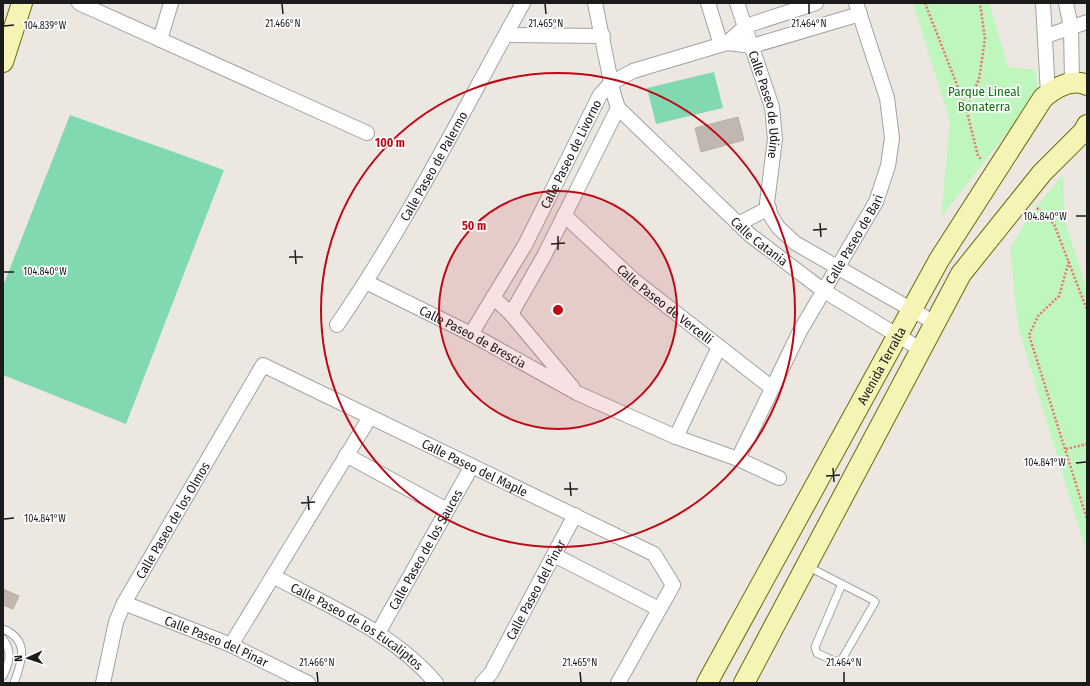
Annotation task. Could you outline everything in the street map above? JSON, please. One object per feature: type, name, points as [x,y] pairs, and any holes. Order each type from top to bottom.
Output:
[{"type":"street","points":[[3,62],[22,3]]},
{"type":"street","points":[[79,3],[367,133]]},
{"type":"street","points":[[160,40],[171,3]]},
{"type":"street","name":"Calle Paseo de Palermo","points":[[337,325],[366,282],[409,210],[524,3]]},
{"type":"street","points":[[595,3],[603,36],[611,83],[618,108]]},
{"type":"street","points":[[708,3],[724,44]]},
{"type":"street","name":"Calle Paseo de Udine","points":[[737,3],[772,107],[775,139],[767,202],[771,216],[778,227],[795,243],[934,323]]},
{"type":"street","name":"Calle Paseo de Livorno","points":[[724,44],[746,26],[816,3]]},
{"type":"street","points":[[1043,3],[1048,94]]},
{"type":"street","points":[[1066,3],[1080,83]]},
{"type":"street","name":"Calle Paseo de Livorno","points":[[471,334],[525,245],[593,109],[606,88],[611,83],[633,71],[724,44],[752,46],[858,8]]},
{"type":"street","name":"Calle Paseo de Bari","points":[[738,459],[800,331],[876,202],[888,166],[892,138],[888,98],[858,8]]},
{"type":"street","points":[[1046,36],[1087,22]]},
{"type":"street","points":[[506,35],[603,36]]},
{"type":"street","name":"Avenida Terralta","points":[[707,683],[939,260],[1043,98],[1048,94],[1080,83]]},
{"type":"street","name":"Calle Paseo de Livorno","points":[[511,314],[544,256],[618,108]]},
{"type":"street","name":"Calle Catania","points":[[618,108],[750,236],[824,291],[920,349]]},
{"type":"street","name":"Avenida Terralta","points":[[744,683],[961,274],[1042,173],[1086,129]]},
{"type":"street","points":[[738,224],[769,208]]},
{"type":"street","name":"Calle Paseo de Vercelli","points":[[564,215],[635,281],[772,388]]},
{"type":"street","name":"Calle Paseo de Brescia","points":[[366,282],[471,334],[577,393],[676,437],[738,459],[779,478]]},
{"type":"street","name":"Calle Paseo de Brescia","points":[[493,297],[511,314],[577,393]]},
{"type":"street","points":[[676,437],[719,347]]},
{"type":"street","name":"Calle Paseo del Maple","points":[[263,365],[654,554],[673,585],[659,609]]},
{"type":"street","name":"Calle Paseo de los Olmos","points":[[103,683],[116,622],[124,603],[263,365]]},
{"type":"street","points":[[231,645],[370,417]]},
{"type":"street","points":[[346,455],[448,510]]},
{"type":"street","name":"Calle Paseo de los Sauces","points":[[378,633],[472,466]]},
{"type":"street","name":"Calle Paseo del Pinar","points":[[482,683],[491,673],[575,515]]},
{"type":"street","points":[[554,555],[659,609],[618,683]]},
{"type":"street","name":"Calle Paseo de los Eucaliptos","points":[[273,576],[378,633],[421,665],[436,683]]},
{"type":"street","name":"Calle Paseo del Pinar","points":[[124,603],[231,645],[308,683]]},
{"type":"lane","points":[[806,566],[842,584],[873,600],[875,602],[841,661],[836,662],[817,653],[815,647],[842,584]]},
{"type":"lane","points":[[3,629],[16,637],[21,648],[22,662],[14,683]]},
{"type":"lane","points":[[3,639],[8,648],[10,660],[3,676]]},
{"type":"path","points":[[925,3],[966,108],[978,156],[995,173]]},
{"type":"path","points":[[966,108],[979,79],[985,39],[980,3]]},
{"type":"path","points":[[1024,196],[1054,224],[1087,310]]},
{"type":"path","points":[[1069,261],[1059,296],[1038,316],[1029,335],[1087,519]]},
{"type":"path","points":[[1066,449],[1087,444]]},
{"type":"green space","name":"Parque Lineal Bonaterra","points":[[913,3],[989,3],[1008,67],[1036,70],[1038,93],[941,217],[950,122]]},
{"type":"green space","points":[[714,72],[723,108],[656,124],[647,88]]},
{"type":"green space","points":[[70,115],[224,170],[126,424],[3,375],[3,286]]},
{"type":"green space","points":[[1063,175],[1065,221],[1087,290],[1087,555],[1018,327],[1010,249],[1030,214]]},
{"type":"building","points":[[738,117],[744,140],[701,152],[695,128]]},
{"type":"building","points":[[3,589],[19,596],[13,609],[3,605]]}]
